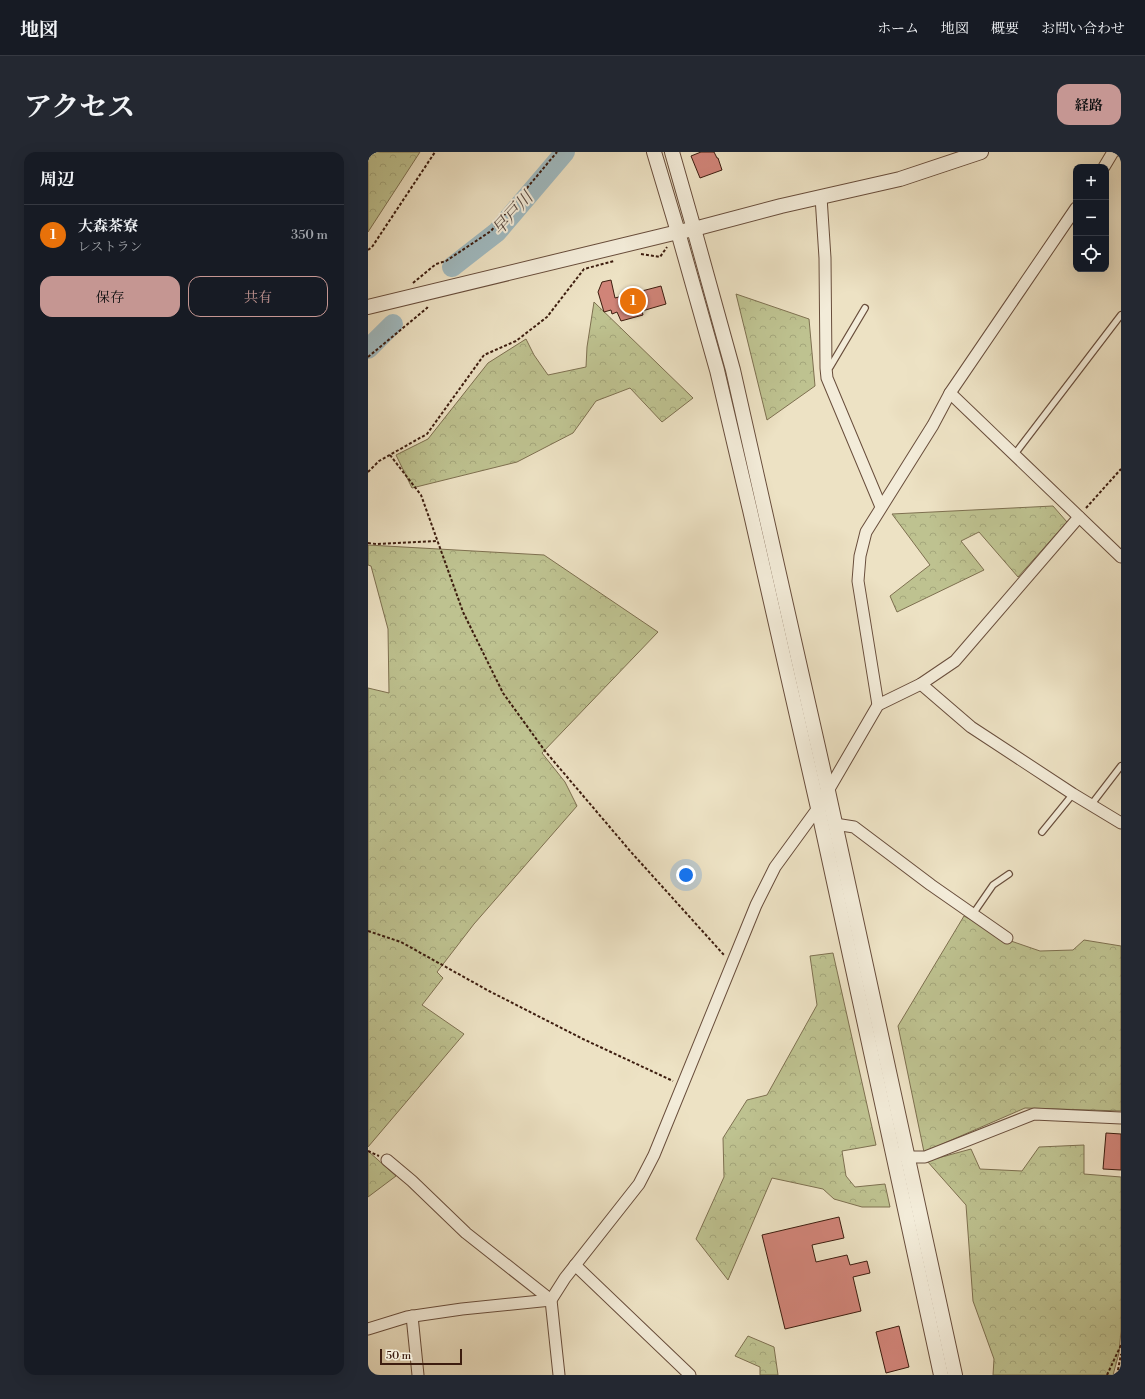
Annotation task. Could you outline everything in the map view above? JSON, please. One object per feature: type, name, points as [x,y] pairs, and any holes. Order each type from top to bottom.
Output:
[{"type":"street","points":[[654,152],[717,370],[752,517],[818,808],[941,1375]]},
{"type":"street","points":[[672,152],[733,370],[828,791],[955,1375]]},
{"type":"street","points":[[368,308],[433,291],[694,229],[781,206],[900,180],[981,152]]},
{"type":"street","points":[[1106,164],[1113,152]]},
{"type":"street","points":[[822,197],[825,258],[827,378],[881,507]]},
{"type":"street","points":[[878,705],[858,580],[860,556],[866,532],[934,425],[950,393],[1073,212]]},
{"type":"street","points":[[950,393],[1121,557]]},
{"type":"street","points":[[559,1375],[551,1300],[565,1278],[639,1184],[654,1155],[756,905],[775,867],[818,808],[878,705],[921,684],[955,662],[1079,517]]},
{"type":"street","points":[[921,684],[971,727],[1073,794],[1121,823]]},
{"type":"street","points":[[835,824],[854,827],[931,885],[1007,938]]},
{"type":"street","points":[[893,1154],[925,1158],[1034,1114],[1121,1118]]},
{"type":"street","points":[[387,1160],[412,1181],[466,1233],[551,1300]]},
{"type":"street","points":[[575,1265],[690,1375]]},
{"type":"street","points":[[368,1329],[412,1316],[462,1309],[551,1300]]},
{"type":"street","points":[[412,1316],[418,1375]]},
{"type":"lane","points":[[826,368],[830,367],[865,308]]},
{"type":"lane","points":[[1014,455],[1121,315]]},
{"type":"lane","points":[[1091,805],[1121,766]]},
{"type":"lane","points":[[1042,832],[1073,794]]},
{"type":"lane","points":[[973,914],[993,885],[1009,874]]},
{"type":"path","points":[[368,250],[372,247],[435,152]]},
{"type":"path","points":[[408,298],[414,282],[436,264],[446,261],[491,231],[558,152]]},
{"type":"path","points":[[641,254],[660,257],[678,232]]},
{"type":"path","points":[[368,472],[380,461],[427,434],[484,355],[516,341],[547,317],[584,270],[620,260]]},
{"type":"path","points":[[368,357],[427,308],[433,291]]},
{"type":"path","points":[[390,455],[421,495],[463,612],[503,693],[545,751],[631,852],[732,964]]},
{"type":"path","points":[[1079,517],[1121,469]]},
{"type":"path","points":[[368,543],[376,544],[438,541]]},
{"type":"path","points":[[368,931],[401,942],[489,991],[576,1036],[683,1085]]},
{"type":"path","points":[[1107,1375],[1121,1345]]},
{"type":"path","points":[[1118,1375],[1121,1354]]},
{"type":"green space","points":[[368,152],[420,152],[368,232]]},
{"type":"green space","points":[[736,294],[809,319],[815,386],[767,420]]},
{"type":"green space","points":[[594,302],[693,398],[662,422],[630,388],[596,401],[573,433],[517,462],[412,488],[396,455],[428,439],[488,363],[526,339],[534,355],[548,375],[586,367],[587,347]]},
{"type":"green space","points":[[1053,506],[1067,522],[1018,577],[979,532],[961,541],[984,570],[897,612],[890,596],[930,565],[892,514]]},
{"type":"green space","points":[[368,545],[544,555],[658,632],[542,753],[565,782],[577,806],[474,924],[437,972],[443,978],[422,1005],[464,1034],[368,1147],[368,688],[389,693],[388,629],[371,566],[368,565]]},
{"type":"green space","points":[[964,916],[1008,940],[1040,951],[1073,950],[1084,940],[1121,946],[1121,1111],[1025,1108],[924,1152],[898,1026]]},
{"type":"green space","points":[[833,953],[876,1145],[842,1151],[846,1176],[855,1187],[885,1184],[890,1207],[862,1207],[834,1199],[823,1189],[772,1178],[728,1280],[696,1239],[724,1177],[723,1138],[747,1100],[767,1095],[817,1005],[810,956]]},
{"type":"green space","points":[[1084,1145],[1084,1174],[1121,1177],[1121,1331],[1119,1353],[1113,1375],[993,1375],[994,1359],[973,1301],[966,1205],[927,1161],[971,1149],[980,1169],[1022,1171],[1039,1147]]},
{"type":"green space","points":[[368,1151],[396,1176],[368,1197]]},
{"type":"green space","points":[[748,1336],[774,1347],[778,1375],[760,1375],[760,1367],[735,1356]]},
{"type":"building","points":[[701,152],[714,152],[718,158],[722,170],[700,178],[691,156]]},
{"type":"building","points":[[611,280],[615,298],[661,286],[666,304],[642,311],[643,315],[621,321],[617,312],[612,314],[611,310],[604,312],[598,292],[602,282]]},
{"type":"building","points":[[1106,1133],[1121,1134],[1121,1170],[1103,1169]]},
{"type":"building","points":[[839,1217],[844,1238],[812,1245],[816,1262],[847,1255],[850,1265],[867,1261],[870,1273],[853,1277],[861,1311],[785,1329],[762,1235]]},
{"type":"building","points":[[899,1326],[909,1367],[886,1373],[876,1332]]},
{"type":"waterway","name":"早戸川","points":[[452,267],[497,232],[565,152]]},
{"type":"waterway","name":"早戸川","points":[[368,349],[393,324]]},
{"type":"place","name":"大森茶寮","points":[[633,301]]}]
